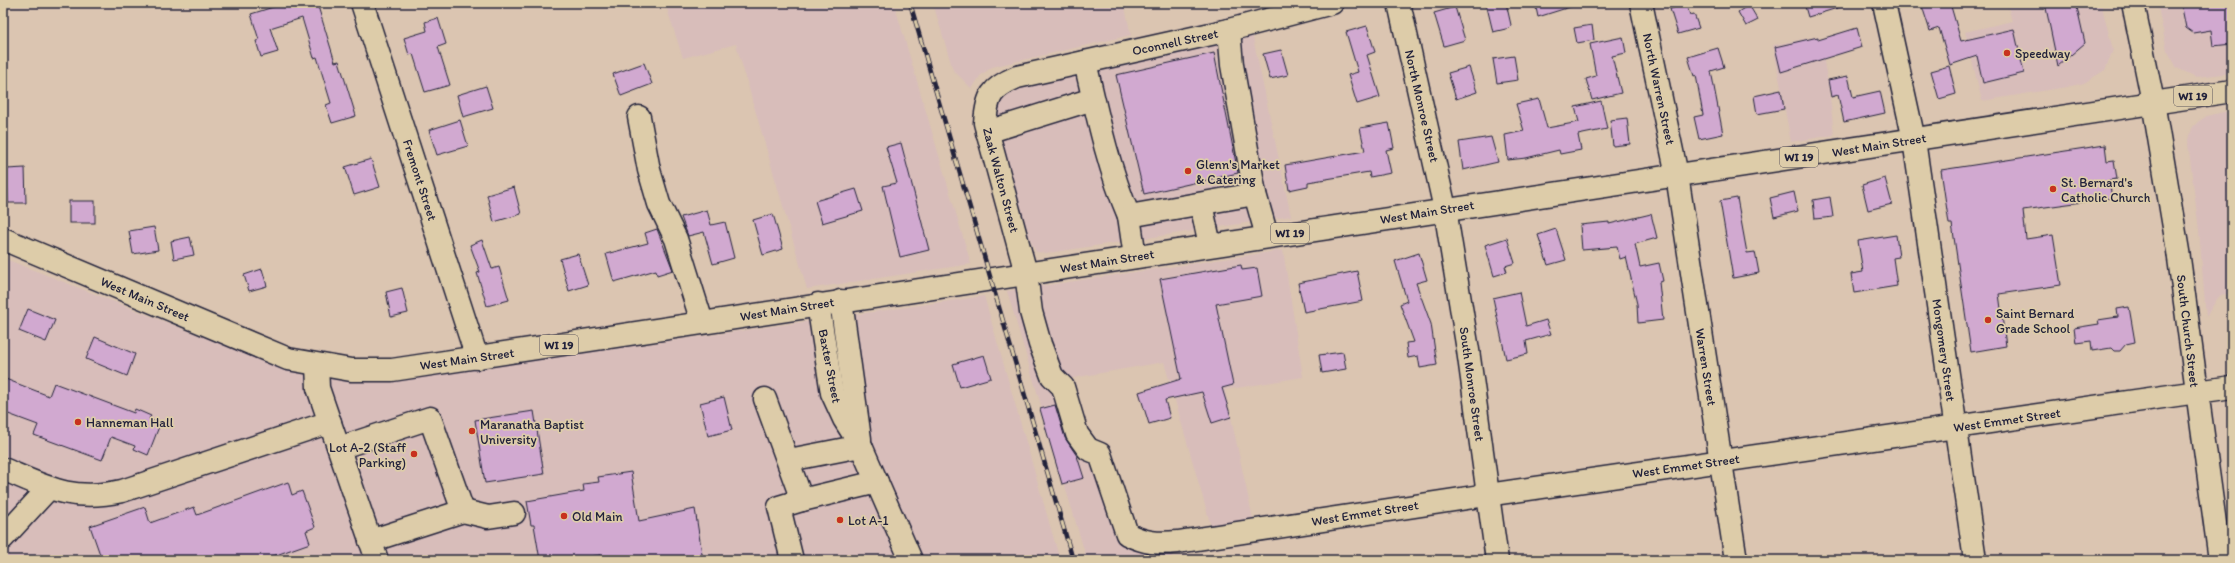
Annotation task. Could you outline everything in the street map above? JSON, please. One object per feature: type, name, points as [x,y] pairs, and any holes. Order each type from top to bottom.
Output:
[{"type":"street","name":"Fremont Street","points":[[362,3],[477,358]]},
{"type":"street","name":"Oconnell Street","points":[[1017,77],[1229,30],[1332,3]]},
{"type":"street","name":"North Monroe Street","points":[[1399,3],[1445,209]]},
{"type":"street","name":"North Warren Street","points":[[1641,3],[1677,175]]},
{"type":"street","name":"Mongomery Street","points":[[1884,3],[1914,140],[1975,560]]},
{"type":"street","name":"South Church Street","points":[[2133,3],[2153,102],[2178,251],[2220,560]]},
{"type":"street","points":[[1229,30],[1232,65],[1255,194],[1266,236]]},
{"type":"street","points":[[1085,62],[1093,99],[1120,195],[1129,216],[1135,257]]},
{"type":"street","name":"Zaak Walton Street","points":[[1017,77],[994,90],[986,103],[985,123],[1026,273],[1031,312],[1040,344],[1052,376],[1064,387],[1077,434],[1088,448],[1100,454],[1127,534],[1140,541]]},
{"type":"street","name":"West Main Street","points":[[3,239],[288,359],[351,370],[392,370],[1266,236],[1914,140],[2232,91]]},
{"type":"street","points":[[987,132],[1093,99]]},
{"type":"street","points":[[640,117],[649,170],[659,204],[676,239],[702,322]]},
{"type":"street","name":"Warren Street","points":[[1677,175],[1736,560]]},
{"type":"street","points":[[1129,216],[1255,194]]},
{"type":"street","points":[[1201,204],[1210,245]]},
{"type":"street","name":"South Monroe Street","points":[[1445,209],[1468,350],[1497,560]]},
{"type":"street","name":"Baxter Street","points":[[841,301],[861,446]]},
{"type":"street","name":"Baxter Street","points":[[818,304],[832,393],[844,419],[861,446],[911,560]]},
{"type":"street","points":[[317,365],[318,388],[374,550],[463,511],[488,517],[514,513]]},
{"type":"street","name":"West Emmet Street","points":[[1140,541],[1158,544],[1178,542],[1487,495],[2232,387]]},
{"type":"street","points":[[764,399],[789,460],[802,500]]},
{"type":"street","points":[[339,448],[430,418],[463,511]]},
{"type":"street","points":[[3,469],[49,488],[86,496],[122,491],[330,422]]},
{"type":"street","points":[[789,460],[861,446]]},
{"type":"street","points":[[792,560],[779,507],[877,482]]},
{"type":"street","points":[[3,538],[49,488]]},
{"type":"shaded area","points":[[665,3],[894,3],[971,264],[807,289],[736,44],[683,58]]},
{"type":"shaded area","points":[[933,3],[1124,3],[1131,35],[992,67],[980,76],[972,89],[953,70]]},
{"type":"shaded area","points":[[2007,3],[2101,3],[2113,50],[2105,70],[2084,83],[1982,101],[1965,32],[2012,21]]},
{"type":"shaded area","points":[[2157,3],[2232,3],[2232,73],[2196,77],[2177,68],[2167,50]]},
{"type":"shaded area","points":[[1252,33],[1291,216],[1048,253],[1036,252],[1031,242],[992,112],[1004,87]]},
{"type":"shaded area","points":[[1819,36],[1829,88],[1834,135],[1791,142],[1773,45]]},
{"type":"shaded area","points":[[2232,110],[2232,293],[2221,295],[2206,317],[2199,230],[2188,144],[2192,128],[2199,121],[2207,116]]},
{"type":"shaded area","points":[[1283,250],[1303,377],[1225,390],[1253,519],[1211,526],[1164,362],[1067,379],[1112,516],[1142,551],[1171,554],[1172,560],[1087,560],[1007,291]]},
{"type":"shaded area","name":"Maranatha Baptist University","points":[[3,258],[288,370],[357,381],[380,381],[426,376],[984,296],[1060,560],[3,560]]},
{"type":"building","points":[[286,3],[317,3],[335,62],[339,61],[356,116],[332,123],[326,105],[331,103],[317,57],[314,58],[302,18],[270,28],[278,52],[261,57],[256,41],[259,40],[251,14]]},
{"type":"building","points":[[1486,3],[1506,3],[1511,25],[1510,28],[1493,32]]},
{"type":"building","points":[[1535,3],[1573,3],[1573,6],[1538,17]]},
{"type":"building","points":[[1804,3],[1844,3],[1844,6],[1808,17]]},
{"type":"building","points":[[1921,3],[1950,3],[1961,41],[2014,29],[2024,73],[1983,83],[1977,56],[1950,65],[1939,28],[1930,31]]},
{"type":"building","points":[[2045,3],[2076,3],[2085,43],[2058,66]]},
{"type":"building","points":[[2181,3],[2232,3],[2232,44],[2213,46],[2211,30],[2193,33],[2186,28]]},
{"type":"building","points":[[1686,4],[1690,15],[1694,14],[1699,28],[1678,34],[1670,9]]},
{"type":"building","points":[[1749,5],[1758,20],[1746,26],[1738,12]]},
{"type":"building","points":[[1455,7],[1465,40],[1444,46],[1434,13]]},
{"type":"building","points":[[438,18],[446,44],[438,47],[450,85],[425,92],[413,54],[409,55],[404,38],[427,31],[425,22]]},
{"type":"building","points":[[1592,25],[1594,40],[1577,43],[1574,28]]},
{"type":"building","points":[[1367,26],[1375,52],[1367,55],[1380,97],[1357,104],[1348,75],[1358,72],[1346,32]]},
{"type":"building","points":[[1857,28],[1862,47],[1781,72],[1775,47],[1818,37],[1818,40]]},
{"type":"building","points":[[1623,37],[1626,53],[1612,56],[1621,93],[1592,100],[1586,79],[1596,76],[1590,44]]},
{"type":"building","points":[[1718,48],[1724,67],[1711,71],[1723,134],[1699,139],[1694,117],[1703,115],[1696,75],[1694,76],[1688,57]]},
{"type":"building","points":[[1281,50],[1288,75],[1270,79],[1263,54]]},
{"type":"building","points":[[1214,53],[1238,173],[1144,194],[1116,75]]},
{"type":"building","points":[[1514,56],[1518,80],[1497,83],[1493,59]]},
{"type":"building","points":[[644,63],[652,84],[621,96],[613,74]]},
{"type":"building","points":[[1949,66],[1956,94],[1939,99],[1931,71]]},
{"type":"building","points":[[1469,67],[1477,92],[1456,99],[1448,73]]},
{"type":"building","points":[[1848,76],[1853,97],[1880,91],[1885,113],[1844,122],[1838,95],[1831,97],[1828,80]]},
{"type":"building","points":[[486,86],[493,108],[463,117],[457,95]]},
{"type":"building","points":[[1781,90],[1784,109],[1757,114],[1754,96]]},
{"type":"building","points":[[1539,99],[1547,128],[1579,122],[1575,107],[1601,101],[1607,129],[1578,135],[1581,150],[1560,154],[1559,150],[1526,158],[1508,160],[1505,135],[1524,131],[1516,104]]},
{"type":"building","points":[[1627,118],[1630,144],[1613,146],[1610,120]]},
{"type":"building","points":[[460,120],[468,146],[437,155],[429,130]]},
{"type":"building","points":[[1389,123],[1394,148],[1386,150],[1391,173],[1370,177],[1369,172],[1308,182],[1308,186],[1289,190],[1285,165],[1365,151],[1360,128]]},
{"type":"building","points":[[1491,137],[1498,162],[1463,170],[1459,142]]},
{"type":"building","points":[[901,143],[929,250],[900,257],[883,186],[897,183],[886,147]]},
{"type":"building","points":[[2105,145],[2107,161],[2114,160],[2117,179],[2109,180],[2112,198],[2023,210],[2026,239],[2053,235],[2061,285],[1999,294],[2006,346],[1971,352],[1952,224],[1949,224],[1941,170]]},
{"type":"building","points":[[371,159],[380,187],[354,195],[345,167]]},
{"type":"building","points":[[25,168],[26,203],[8,203],[7,169]]},
{"type":"building","points":[[1885,178],[1892,204],[1868,210],[1862,185]]},
{"type":"building","points":[[514,187],[521,214],[494,222],[487,195]]},
{"type":"building","points":[[856,189],[863,211],[822,223],[815,201]]},
{"type":"building","points":[[1794,192],[1798,211],[1774,217],[1770,198]]},
{"type":"building","points":[[1830,197],[1833,217],[1815,219],[1813,200]]},
{"type":"building","points":[[1737,198],[1747,253],[1755,252],[1759,273],[1733,278],[1720,201]]},
{"type":"building","points":[[69,201],[95,201],[95,223],[69,223]]},
{"type":"building","points":[[707,210],[711,225],[725,222],[734,258],[713,264],[704,232],[688,236],[681,217]]},
{"type":"building","points":[[773,214],[783,249],[763,255],[753,220]]},
{"type":"building","points":[[1651,214],[1657,238],[1635,244],[1640,267],[1659,263],[1663,281],[1659,282],[1663,320],[1638,323],[1637,304],[1626,257],[1620,259],[1617,247],[1582,250],[1580,225],[1609,222],[1609,224]]},
{"type":"building","points":[[154,227],[158,250],[133,254],[129,231]]},
{"type":"building","points":[[657,229],[673,270],[657,275],[656,270],[614,282],[606,254],[648,243],[645,233]]},
{"type":"building","points":[[1556,229],[1566,260],[1548,265],[1538,235]]},
{"type":"building","points":[[1896,235],[1899,257],[1893,258],[1897,286],[1854,293],[1851,274],[1863,272],[1858,241]]},
{"type":"building","points":[[190,237],[194,255],[174,259],[171,241]]},
{"type":"building","points":[[1507,238],[1515,263],[1505,266],[1507,272],[1494,276],[1485,245]]},
{"type":"building","points":[[482,240],[492,269],[499,267],[509,300],[487,306],[477,273],[480,272],[470,245]]},
{"type":"building","points":[[1419,253],[1427,280],[1416,283],[1431,324],[1437,365],[1420,368],[1418,356],[1408,358],[1406,343],[1414,342],[1400,304],[1407,301],[1395,261]]},
{"type":"building","points":[[578,254],[588,285],[569,291],[560,259]]},
{"type":"building","points":[[1241,265],[1242,270],[1257,268],[1262,296],[1216,304],[1233,385],[1222,388],[1231,417],[1212,423],[1202,392],[1165,400],[1170,418],[1149,424],[1139,392],[1181,379],[1160,279]]},
{"type":"building","points":[[262,269],[267,286],[249,291],[244,275]]},
{"type":"building","points":[[1357,271],[1363,301],[1304,312],[1298,283]]},
{"type":"building","points":[[402,288],[408,313],[391,317],[386,292]]},
{"type":"building","points":[[1519,292],[1526,326],[1546,320],[1551,334],[1526,341],[1528,354],[1506,359],[1493,298]]},
{"type":"building","points":[[2129,307],[2135,342],[2126,344],[2120,351],[2114,351],[2111,348],[2092,351],[2091,341],[2076,343],[2074,328],[2099,324],[2098,320],[2118,317],[2117,309]]},
{"type":"building","points":[[28,309],[55,320],[46,342],[19,331]]},
{"type":"building","points":[[95,337],[135,354],[127,376],[86,359]]},
{"type":"building","points":[[1343,352],[1346,369],[1322,373],[1319,355]]},
{"type":"building","points":[[984,355],[991,378],[960,387],[953,364]]},
{"type":"building","points":[[3,378],[49,396],[54,383],[134,413],[135,409],[151,416],[149,419],[160,424],[148,455],[134,449],[135,446],[111,437],[102,460],[34,435],[38,425],[3,412]]},
{"type":"building","points":[[724,397],[732,430],[708,436],[700,403]]},
{"type":"building","points":[[1055,405],[1065,438],[1077,456],[1084,478],[1062,484],[1040,409]]},
{"type":"building","points":[[534,411],[544,474],[485,483],[475,420]]},
{"type":"building","name":"Old Main","points":[[631,472],[639,521],[695,509],[703,560],[602,560],[601,555],[569,560],[540,560],[534,525],[531,525],[527,501],[584,491],[583,484],[599,482],[598,477]]},
{"type":"building","points":[[288,482],[292,495],[302,491],[315,527],[306,531],[310,543],[262,560],[102,560],[90,526],[145,507],[150,523],[194,507],[197,515]]},
{"type":"railway","points":[[910,3],[1073,560]]},
{"type":"place","name":"Speedway","points":[[2007,53]]},
{"type":"place","name":"Glenn's Market & Catering","points":[[1188,171]]},
{"type":"place","name":"St. Bernard's Catholic Church","points":[[2053,189]]},
{"type":"place","name":"Saint Bernard Grade School","points":[[1988,320]]},
{"type":"place","name":"Hanneman Hall","points":[[78,422]]},
{"type":"place","name":"Maranatha Baptist University","points":[[472,431]]},
{"type":"place","name":"Lot A-2 (Staff Parking)","points":[[414,454]]},
{"type":"place","name":"Old Main","points":[[564,516]]},
{"type":"place","name":"Lot A-1","points":[[840,520]]}]
